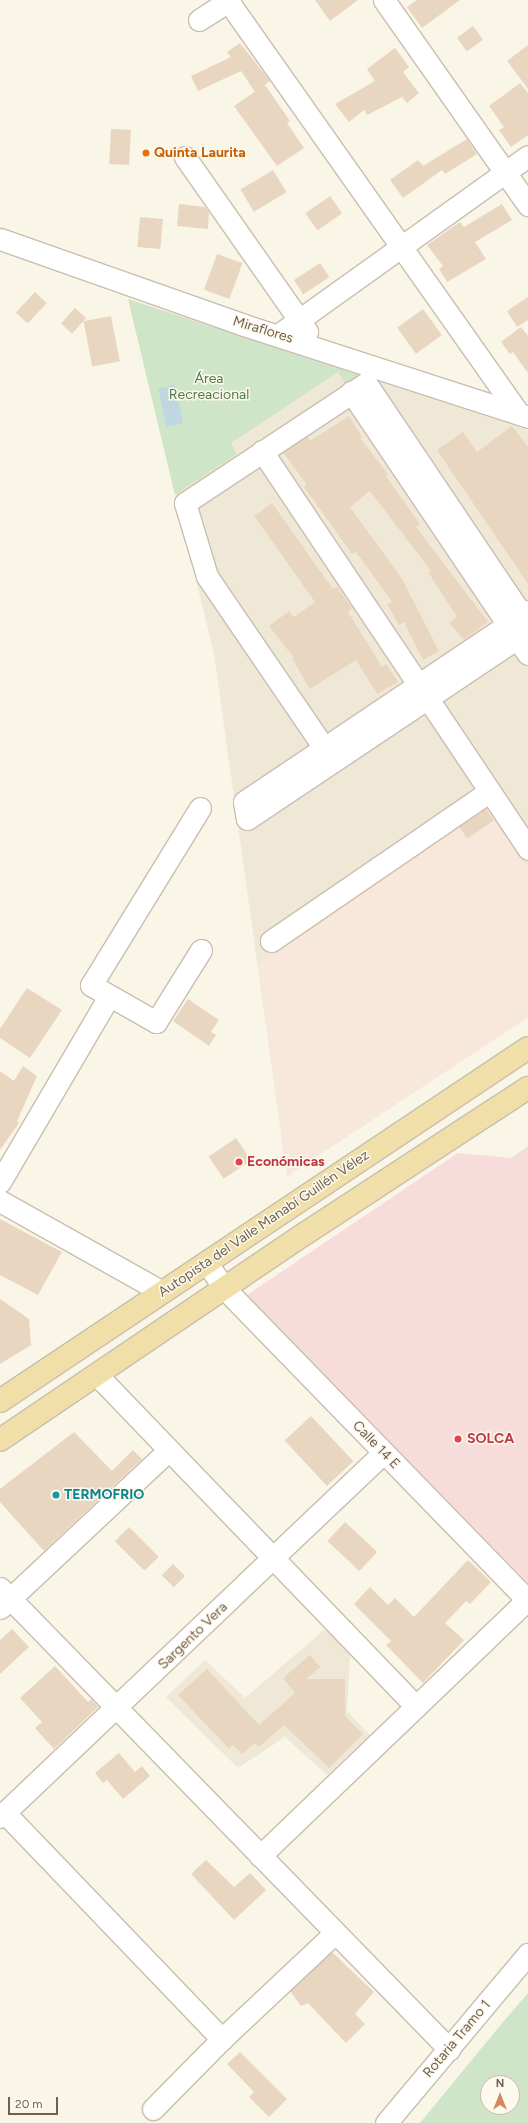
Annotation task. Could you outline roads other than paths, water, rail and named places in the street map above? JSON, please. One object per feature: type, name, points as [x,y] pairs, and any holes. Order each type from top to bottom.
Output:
[{"type":"main road","name":"Autopista del Valle Manabí Guillén Vélez","points":[[0,1401],[528,1048]]},
{"type":"main road","points":[[0,1440],[224,1288],[528,1088]]},
{"type":"street","points":[[199,20],[229,0],[524,415]]},
{"type":"street","points":[[384,0],[528,205]]},
{"type":"street","points":[[278,335],[528,156]]},
{"type":"street","points":[[185,157],[320,347]]},
{"type":"street","name":"Miraflores","points":[[0,239],[278,335],[320,347],[524,415]]},
{"type":"street","points":[[366,383],[523,628],[423,690],[328,754],[207,576],[185,503],[262,451],[366,383]]},
{"type":"street","points":[[262,451],[528,848]]},
{"type":"street","points":[[271,941],[490,791]]},
{"type":"street","points":[[200,808],[91,985],[156,1022],[201,950]]},
{"type":"street","points":[[0,1182],[108,996]]},
{"type":"street","points":[[0,1201],[162,1292]]},
{"type":"street","name":"Calle 14 E","points":[[206,1262],[224,1288],[527,1600]]},
{"type":"street","points":[[97,1375],[168,1451],[416,1707]]},
{"type":"street","points":[[168,1451],[3,1599],[117,1708],[334,1933],[449,2049]]},
{"type":"street","name":"Sargento Vera","points":[[2,1814],[117,1708],[383,1453]]},
{"type":"street","points":[[260,1856],[527,1600]]},
{"type":"street","points":[[2,1814],[222,2039]]},
{"type":"street","points":[[153,2109],[222,2039],[334,1933]]},
{"type":"street","name":"Rotaria Tramo 1","points":[[386,2123],[528,1954]]},
{"type":"water","points":[[175,385],[183,423],[166,427],[158,389]]},
{"type":"place","name":"Quinta Laurita","points":[[146,153]]},
{"type":"place","name":"Económicas","points":[[239,1162]]},
{"type":"place","name":"SOLCA","points":[[458,1439]]},
{"type":"place","name":"TERMOFRIO","points":[[56,1495]]},
{"type":"park label","name":"Área Recreacional","points":[[209,388]]}]
